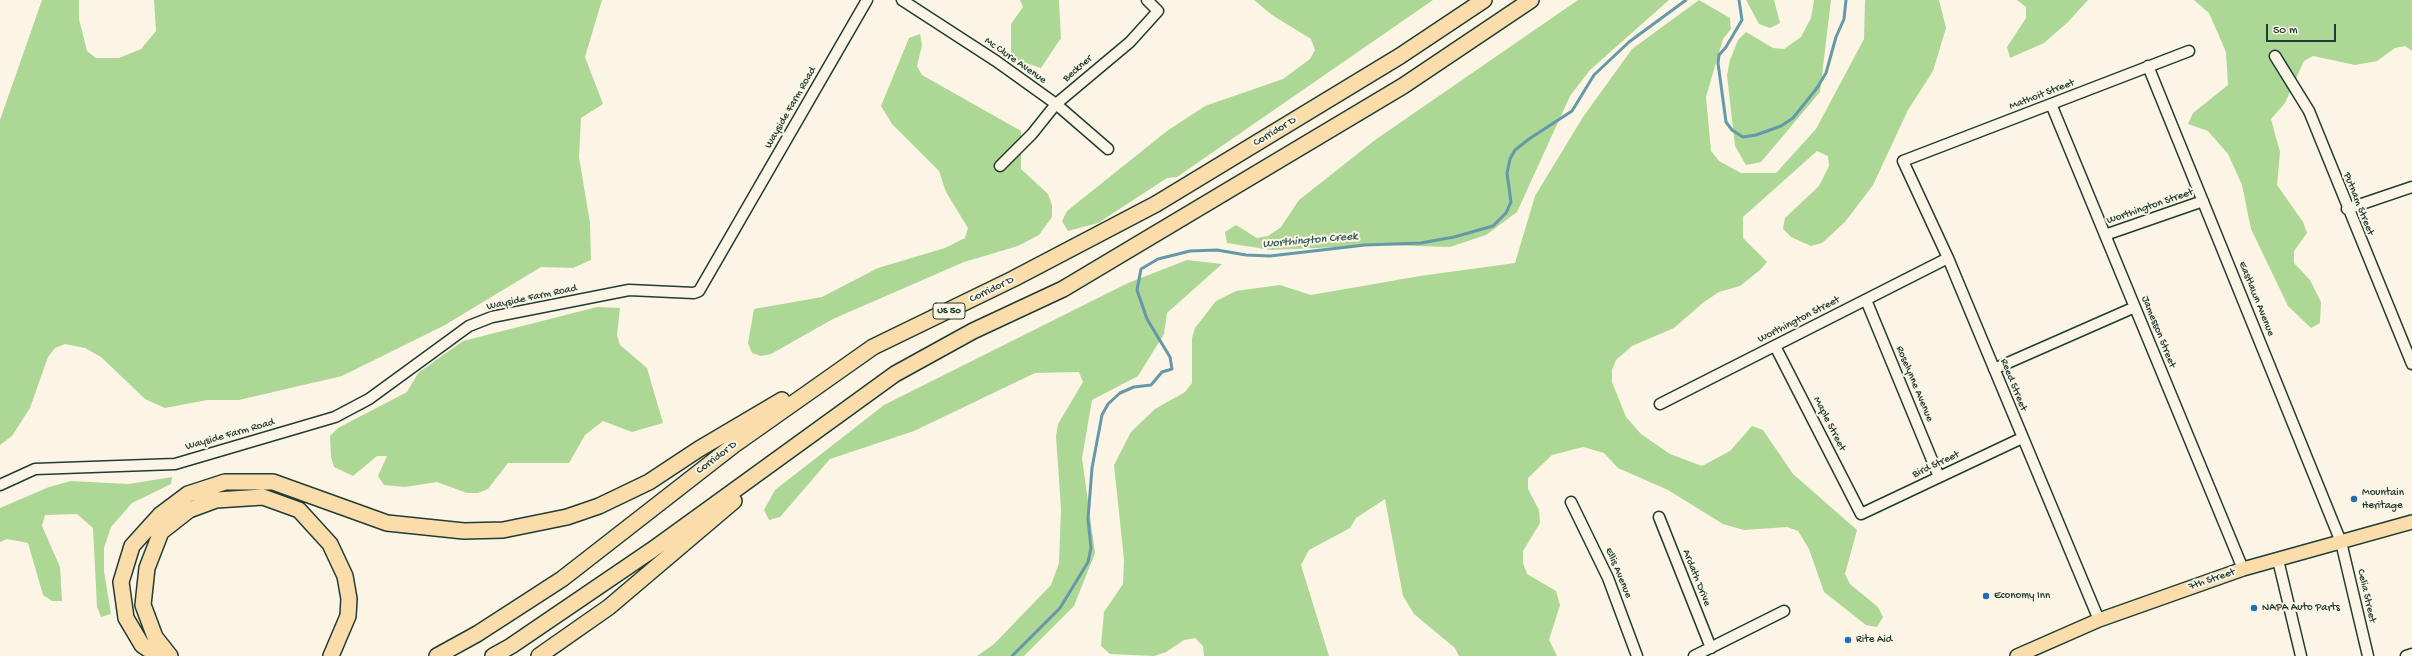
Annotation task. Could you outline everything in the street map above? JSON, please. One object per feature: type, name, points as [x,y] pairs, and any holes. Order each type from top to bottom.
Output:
[{"type":"highway","name":"Corridor D","points":[[437,656],[477,634],[562,579],[734,445],[873,347],[1013,280],[1156,204],[1400,56],[1484,0]]},
{"type":"highway","name":"US 50","points":[[493,656],[511,646],[652,550],[895,374],[973,331],[1063,289],[1402,86],[1531,0]]},
{"type":"highway","points":[[158,656],[142,645],[126,618],[122,582],[132,546],[160,515],[188,494],[225,482],[247,480],[273,482],[387,523],[464,531],[503,530],[567,518],[599,506],[649,482],[699,449],[873,347]]},
{"type":"highway","points":[[539,656],[609,607],[703,529],[790,450]]},
{"type":"highway","points":[[170,656],[155,637],[143,605],[147,568],[161,532],[189,510],[216,500],[263,497],[299,510],[330,544],[345,576],[349,599],[348,616],[331,656]]},
{"type":"main road","name":"7th Street","points":[[2017,656],[2099,620],[2243,569],[2412,522]]},
{"type":"street","name":"Wayside Farm Road","points":[[0,485],[35,469],[175,464],[335,417],[369,399],[469,326],[492,318],[629,290],[694,293],[700,291],[867,0]]},
{"type":"street","name":"Mc Clure Avenue","points":[[902,0],[996,61],[1056,104],[1108,149]]},
{"type":"street","name":"Beckner","points":[[1000,166],[1032,134],[1056,104],[1130,42],[1158,11],[1148,0]]},
{"type":"street","name":"Mathoit Street","points":[[1903,161],[2189,51]]},
{"type":"street","name":"Putnam Street","points":[[2275,56],[2309,111],[2347,209],[2409,352],[2412,364]]},
{"type":"street","name":"Eastlawn Avenue","points":[[2148,66],[2341,542]]},
{"type":"street","name":"Jamesson Street","points":[[2051,104],[2243,569]]},
{"type":"street","name":"Reed Street","points":[[1903,161],[1948,258],[2099,620]]},
{"type":"street","points":[[2347,209],[2412,187]]},
{"type":"street","name":"Worthington Street","points":[[2105,235],[2203,201]]},
{"type":"street","name":"Worthington Street","points":[[1660,404],[1948,258]]},
{"type":"street","name":"Roselynne Avenue","points":[[1866,300],[1940,476]]},
{"type":"street","points":[[1994,369],[2135,307]]},
{"type":"street","name":"Maple Street","points":[[1775,346],[1861,514]]},
{"type":"street","name":"Bird Street","points":[[1861,514],[2022,438]]},
{"type":"street","name":"Ellis Avenue","points":[[1571,502],[1608,578],[1637,656]]},
{"type":"street","name":"Ardath Drive","points":[[1659,517],[1711,648]]},
{"type":"street","name":"Celia Street","points":[[2341,542],[2368,656]]},
{"type":"street","points":[[2278,560],[2301,656]]},
{"type":"street","points":[[1694,656],[1784,611]]},
{"type":"street","points":[[2406,656],[2412,654]]},
{"type":"green space","points":[[42,0],[79,0],[79,19],[87,51],[96,58],[119,58],[141,49],[156,31],[154,0],[602,0],[585,57],[603,104],[581,118],[579,157],[590,223],[591,260],[573,268],[541,267],[445,325],[342,376],[239,400],[207,400],[165,408],[145,399],[101,357],[85,348],[65,344],[55,348],[48,357],[30,408],[12,436],[0,445],[0,120]]},
{"type":"green space","points":[[1020,0],[1059,0],[1061,38],[1041,68],[1011,58],[1011,24],[1023,7]]},
{"type":"green space","points":[[1254,0],[1433,0],[1177,177],[1167,178],[1098,223],[1068,231],[1062,221],[1067,211],[1167,131],[1205,106],[1283,79],[1310,59],[1315,50],[1311,39],[1272,15]]},
{"type":"green space","points":[[1578,0],[1669,0],[1590,70],[1570,96],[1517,212],[1486,235],[1450,247],[1383,245],[1271,250],[1227,243],[1225,232],[1236,225],[1257,238],[1268,236],[1281,227],[1299,200],[1375,140]]},
{"type":"green space","points":[[1699,0],[1730,18],[1731,29],[1723,39],[1706,97],[1711,151],[1719,161],[1741,173],[1776,173],[1816,129],[1864,39],[1865,0],[1939,0],[1946,28],[1933,71],[1908,110],[1873,185],[1845,222],[1822,243],[1811,246],[1791,237],[1783,229],[1785,218],[1819,186],[1829,166],[1828,156],[1817,151],[1743,217],[1743,238],[1767,262],[1760,270],[1740,286],[1719,292],[1704,302],[1674,328],[1632,346],[1616,360],[1612,370],[1612,382],[1626,417],[1641,434],[1670,454],[1702,466],[1730,451],[1752,426],[1763,430],[1793,474],[1857,530],[1845,574],[1850,584],[1878,607],[1883,617],[1877,627],[1866,625],[1824,592],[1809,549],[1798,531],[1787,527],[1744,530],[1723,524],[1668,490],[1618,468],[1604,453],[1583,447],[1552,455],[1528,478],[1528,489],[1539,510],[1540,523],[1523,551],[1523,563],[1527,574],[1556,591],[1560,605],[1549,640],[1557,656],[1459,656],[1455,648],[1414,614],[1403,596],[1385,499],[1356,518],[1350,528],[1309,550],[1301,565],[1329,656],[1204,656],[1203,646],[1195,638],[1184,640],[1166,652],[1154,656],[1110,654],[1101,646],[1104,612],[1123,584],[1124,560],[1114,465],[1131,432],[1155,409],[1185,392],[1192,383],[1192,338],[1195,328],[1216,301],[1236,291],[1280,285],[1311,295],[1420,276],[1515,263],[1535,196],[1583,117],[1632,49]]},
{"type":"green space","points":[[1746,0],[1774,0],[1780,23],[1770,28],[1759,24]]},
{"type":"green space","points":[[1814,0],[1831,0],[1820,92],[1761,162],[1746,165],[1735,146],[1727,75],[1730,60],[1738,40],[1746,32],[1773,48],[1784,49],[1801,37],[1811,18]]},
{"type":"green space","points":[[2017,0],[2088,0],[2067,23],[2044,43],[2010,58],[2007,47],[2026,18],[2026,7]]},
{"type":"green space","points":[[2194,0],[2412,0],[2412,51],[2405,46],[2395,48],[2377,61],[2355,65],[2313,56],[2304,61],[2285,103],[2271,119],[2280,152],[2277,185],[2303,222],[2307,233],[2294,251],[2294,263],[2310,280],[2321,302],[2320,323],[2311,328],[2288,306],[2251,229],[2242,185],[2228,154],[2208,131],[2188,124],[2193,113],[2228,85],[2226,52],[2209,13]]},
{"type":"green space","points":[[920,34],[922,45],[917,66],[922,75],[1021,131],[1021,169],[1048,194],[1052,205],[1052,217],[1039,235],[1018,246],[964,262],[833,319],[771,354],[761,356],[752,353],[748,343],[754,309],[822,297],[878,268],[945,248],[965,238],[968,228],[946,192],[939,171],[892,124],[881,106],[909,38]]},
{"type":"green space","points":[[1187,260],[1222,264],[1167,313],[1164,334],[1138,376],[1092,400],[1082,458],[1095,553],[1074,606],[1024,656],[977,656],[994,644],[1051,585],[1059,563],[1061,509],[1056,436],[1058,424],[1083,382],[1079,372],[1035,373],[914,431],[830,459],[780,517],[769,520],[764,510],[775,490],[884,405],[1128,283]]},
{"type":"green space","points":[[597,307],[620,308],[617,335],[620,345],[647,368],[663,423],[632,432],[603,421],[585,435],[569,463],[508,463],[488,489],[478,493],[467,493],[437,482],[405,487],[384,485],[378,476],[387,456],[377,456],[353,476],[334,467],[331,457],[330,436],[338,428],[407,392],[418,373],[463,341]]},
{"type":"green space","points":[[172,477],[171,484],[132,503],[111,527],[104,548],[104,571],[111,614],[101,617],[97,607],[93,528],[77,514],[45,515],[42,526],[60,567],[62,601],[52,601],[43,595],[28,543],[7,539],[0,542],[0,508],[49,487],[71,481],[129,484]]},
{"type":"waterway","name":"Worthington Creek","points":[[1012,656],[1060,608],[1088,562],[1091,548],[1088,519],[1092,468],[1102,415],[1108,404],[1120,393],[1134,387],[1151,385],[1162,372],[1172,369],[1170,357],[1147,319],[1137,290],[1141,269],[1158,259],[1190,251],[1217,250],[1246,255],[1270,256],[1365,245],[1421,243],[1454,237],[1493,226],[1506,213],[1511,202],[1507,173],[1510,159],[1515,150],[1572,111],[1594,75],[1629,42],[1686,0]]},
{"type":"waterway","name":"Worthington Creek","points":[[1739,0],[1742,20],[1726,47],[1719,55],[1718,63],[1726,122],[1732,130],[1743,137],[1756,135],[1781,126],[1793,118],[1817,88],[1826,73],[1836,37],[1844,19],[1846,0]]},
{"type":"place","name":"Mountain Heritage","points":[[2354,499]]},
{"type":"place","name":"Economy Inn","points":[[1986,596]]},
{"type":"place","name":"NAPA Auto Parts","points":[[2254,608]]},
{"type":"place","name":"Rite Aid","points":[[1848,640]]}]
